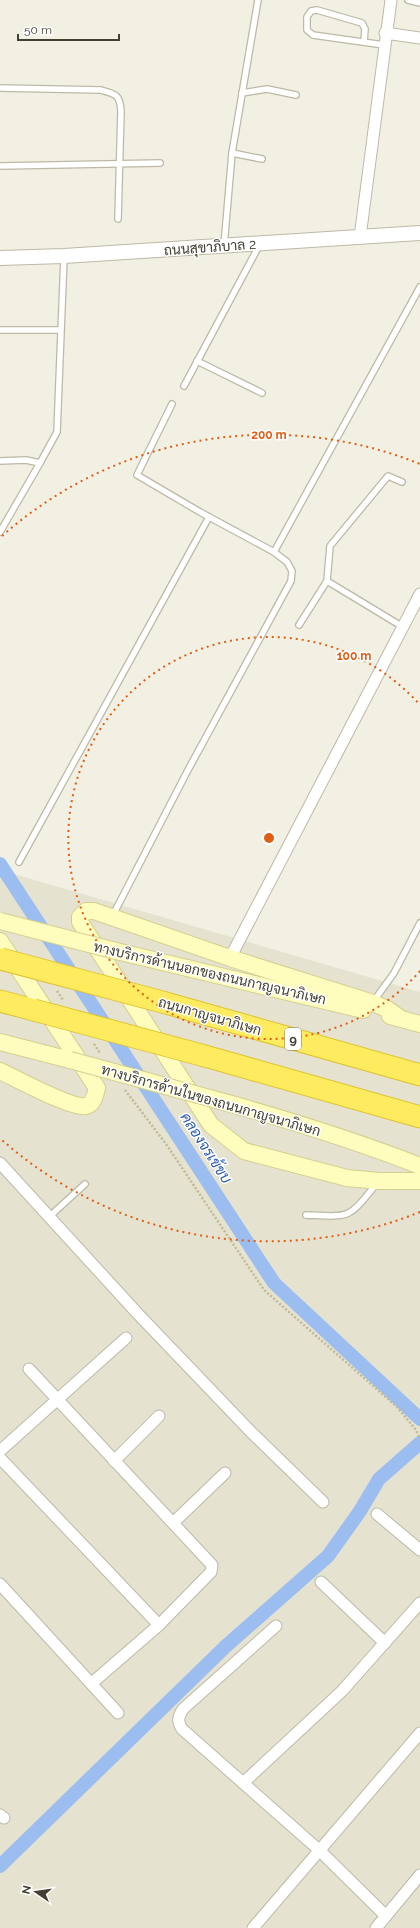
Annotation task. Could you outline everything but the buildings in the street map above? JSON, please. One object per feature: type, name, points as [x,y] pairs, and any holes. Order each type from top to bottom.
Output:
[{"type":"highway","name":"ถนนกาญจนาภิเษก","points":[[0,953],[166,1003],[420,1075]]},
{"type":"highway","points":[[0,1001],[205,1056],[420,1117]]},
{"type":"main road","points":[[400,1018],[387,1009],[373,1003],[230,958],[112,917],[86,910],[80,917],[80,922],[212,1125],[244,1151],[347,1178],[379,1181],[420,1182]]},
{"type":"main road","name":"ทางบริการด้านนอกของถนนกาญจนาภิเษก","points":[[0,921],[116,951],[420,1024]]},
{"type":"main road","points":[[0,953],[97,1088],[92,1102],[86,1106],[71,1104],[0,1071]]},
{"type":"main road","name":"ทางบริการด้านในของถนนกาญจนาภิเษก","points":[[0,1042],[315,1128],[420,1166]]},
{"type":"street","points":[[360,237],[385,33],[391,0]]},
{"type":"street","points":[[385,33],[420,38]]},
{"type":"street","name":"ถนนสุขาภิบาล 2","points":[[0,258],[64,256],[420,233]]},
{"type":"street","points":[[230,958],[420,594]]},
{"type":"street","points":[[0,1162],[138,1314],[245,1427],[323,1502]]},
{"type":"street","points":[[0,1451],[126,1338]]},
{"type":"street","points":[[29,1369],[212,1565],[213,1568],[212,1572],[158,1625],[92,1683]]},
{"type":"street","points":[[114,1461],[159,1416]]},
{"type":"street","points":[[0,1458],[158,1625]]},
{"type":"street","points":[[173,1523],[224,1473]]},
{"type":"street","points":[[377,1514],[420,1550]]},
{"type":"street","points":[[322,1582],[385,1643]]},
{"type":"street","points":[[0,1584],[118,1713]]},
{"type":"street","points":[[243,1783],[342,1691],[420,1603]]},
{"type":"street","points":[[276,1626],[183,1709],[179,1716],[178,1722],[182,1729],[319,1850],[386,1916]]},
{"type":"street","points":[[253,1928],[420,1733]]},
{"type":"street","points":[[376,1928],[420,1875]]},
{"type":"lane","points":[[224,246],[232,153],[258,0]]},
{"type":"lane","points":[[408,0],[420,3]]},
{"type":"lane","points":[[364,42],[365,28],[362,22],[317,10],[311,11],[306,17],[307,30],[313,35],[384,45]]},
{"type":"lane","points":[[0,88],[101,90],[115,93],[121,101],[122,111],[118,219]]},
{"type":"lane","points":[[242,92],[271,89],[296,95]]},
{"type":"lane","points":[[232,153],[262,159]]},
{"type":"lane","points":[[0,166],[160,163]]},
{"type":"lane","points":[[184,386],[260,244]]},
{"type":"lane","points":[[0,531],[57,432],[64,256]]},
{"type":"lane","points":[[274,552],[420,287]]},
{"type":"lane","points":[[0,330],[60,330]]},
{"type":"lane","points":[[197,361],[262,393]]},
{"type":"lane","points":[[112,917],[188,770],[291,581],[292,571],[287,562],[274,552],[208,517],[137,475],[172,404]]},
{"type":"lane","points":[[0,461],[26,460],[40,463]]},
{"type":"lane","points":[[299,625],[327,581],[330,546],[388,476],[402,482]]},
{"type":"lane","points":[[19,862],[208,517]]},
{"type":"lane","points":[[327,581],[403,627]]},
{"type":"lane","points":[[373,1003],[394,973],[420,923]]},
{"type":"lane","points":[[306,1214],[339,1216],[349,1215],[358,1207],[379,1181]]},
{"type":"lane","points":[[50,1217],[85,1184]]},
{"type":"path","points":[[54,986],[67,1005]]},
{"type":"path","points":[[89,1038],[103,1057]]},
{"type":"path","points":[[125,1089],[166,1144],[264,1290],[402,1412],[416,1430],[420,1439]]},
{"type":"shaded area","points":[[0,870],[420,992],[420,1928],[0,1928]]},
{"type":"waterway","name":"คลองจรเข้ขบ","points":[[0,864],[274,1283],[420,1419]]},
{"type":"waterway","points":[[0,1866],[226,1646],[328,1556],[360,1511],[379,1479],[420,1443]]}]
